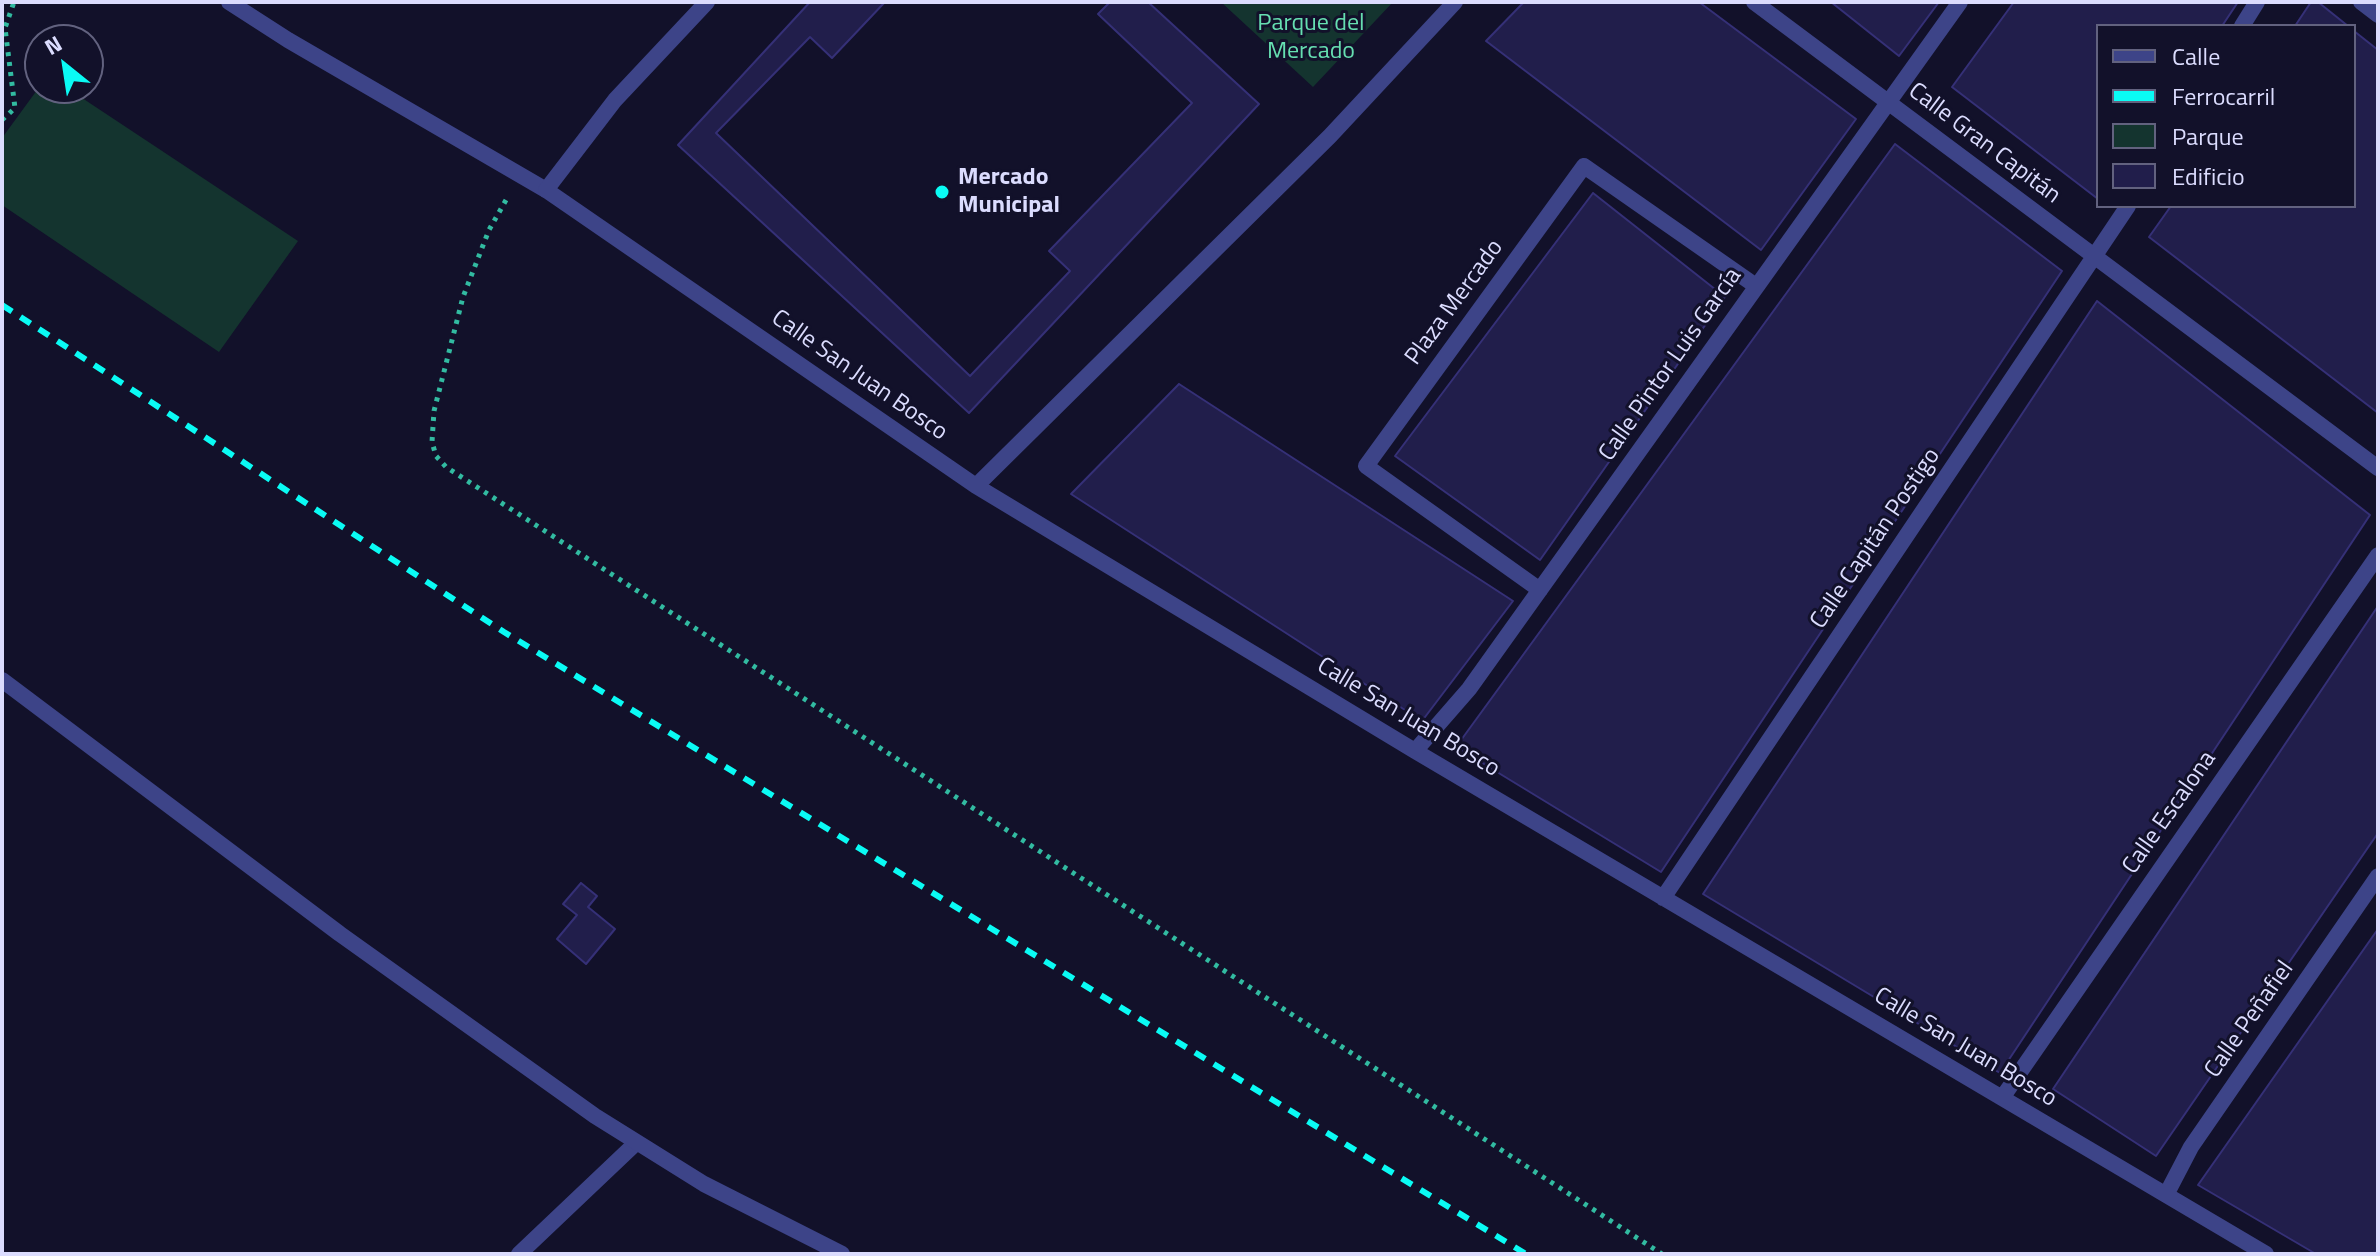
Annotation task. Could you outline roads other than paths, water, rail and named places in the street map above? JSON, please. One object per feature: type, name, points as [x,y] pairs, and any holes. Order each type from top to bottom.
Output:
[{"type":"street","name":"Calle San Juan Bosco","points":[[229,2],[288,40],[521,173],[976,486],[1415,751],[2266,1254]]},
{"type":"street","points":[[546,190],[615,100],[707,2]]},
{"type":"street","points":[[976,486],[1330,136],[1455,2]]},
{"type":"street","name":"Calle Gran Capitán","points":[[1754,2],[2378,468]]},
{"type":"street","name":"Calle Pintor Luis García","points":[[1415,751],[1469,689],[1960,2]]},
{"type":"street","points":[[2243,24],[2257,2]]},
{"type":"street","points":[[2361,2],[2378,15]]},
{"type":"street","name":"Plaza Mercado","points":[[1540,590],[1366,466],[1584,166],[1756,286]]},
{"type":"street","name":"Calle Capitán Postigo","points":[[1663,898],[2127,208]]},
{"type":"street","name":"Calle Escalona","points":[[2002,1098],[2378,555]]},
{"type":"street","points":[[2,680],[340,934],[636,1143],[704,1184],[842,1254]]},
{"type":"street","name":"Calle Peñafiel","points":[[2166,1195],[2191,1147],[2378,876]]},
{"type":"street","points":[[519,1254],[636,1143]]},
{"type":"railway","points":[[2,305],[504,632],[1526,1254]]},
{"type":"place","name":"Mercado Municipal","points":[[942,192]]},
{"type":"park label","name":"Parque del Mercado","points":[[1311,38]]}]
